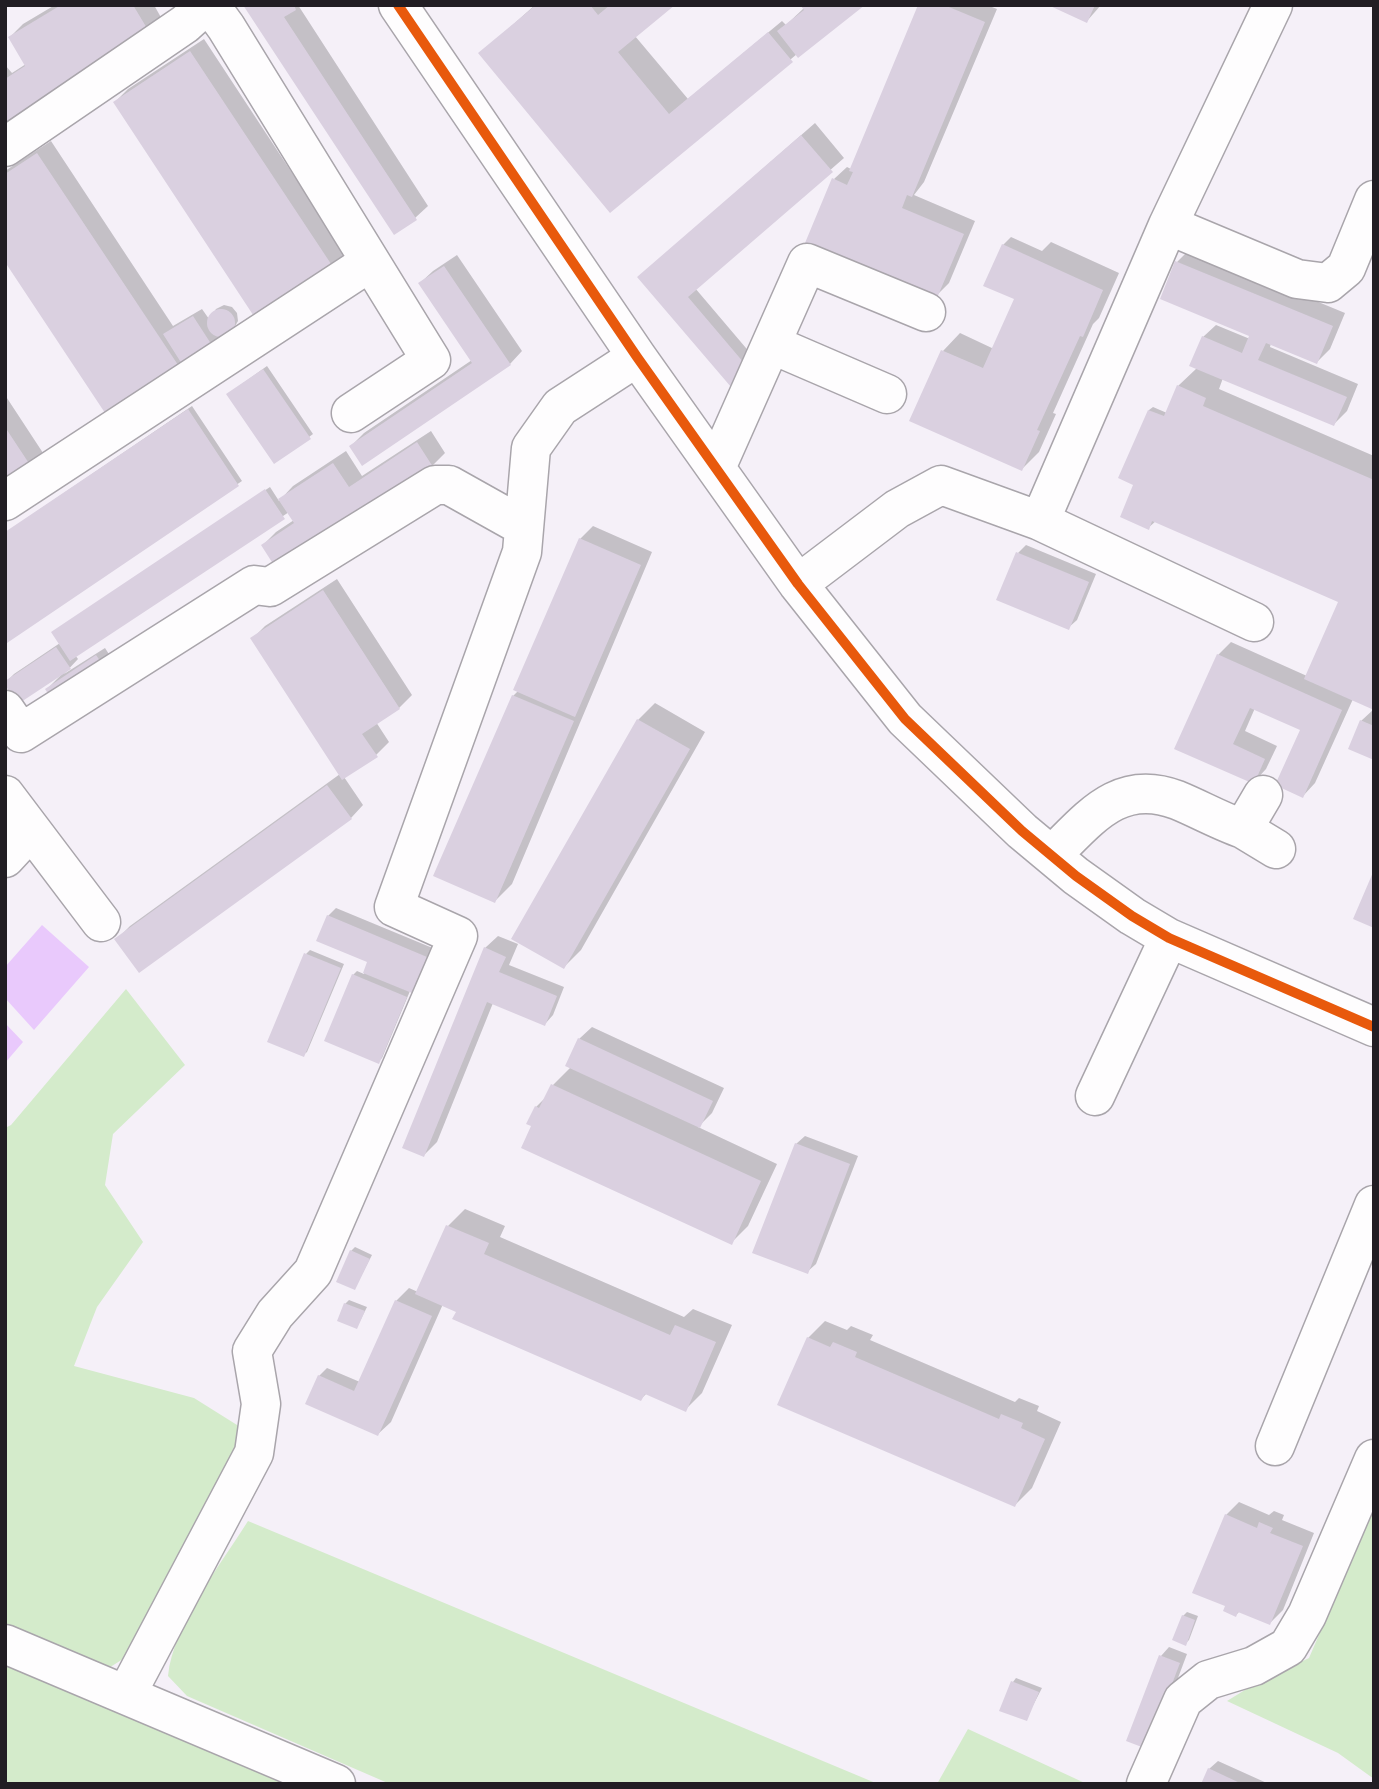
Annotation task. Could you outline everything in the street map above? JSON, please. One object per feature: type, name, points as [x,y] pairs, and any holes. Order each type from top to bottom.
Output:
[{"type":"street","points":[[5,147],[185,24],[208,5],[226,27],[431,360],[351,413]]},
{"type":"street","points":[[398,5],[637,357],[798,584],[905,719],[1022,831],[1076,876],[1132,916],[1169,938],[1374,1027]]},
{"type":"street","points":[[1040,522],[1168,225],[1273,5]]},
{"type":"street","points":[[1168,225],[1297,279],[1328,283],[1346,268],[1374,200]]},
{"type":"street","points":[[5,501],[370,262]]},
{"type":"street","points":[[716,468],[807,263],[926,312]]},
{"type":"street","points":[[771,344],[887,394]]},
{"type":"street","points":[[126,1695],[254,1453],[261,1404],[252,1351],[275,1314],[313,1272],[458,936],[394,907],[522,552],[531,448],[560,407],[637,357]]},
{"type":"street","points":[[10,728],[254,585],[270,587],[435,485],[449,485],[524,527]]},
{"type":"street","points":[[798,584],[897,509],[941,485],[1040,522],[1254,622]]},
{"type":"street","points":[[1052,855],[1088,820],[1121,796],[1145,792],[1176,800],[1243,829],[1276,849]]},
{"type":"street","points":[[5,795],[101,922]]},
{"type":"street","points":[[1243,829],[1263,795]]},
{"type":"street","points":[[5,858],[31,830]]},
{"type":"street","points":[[1095,1096],[1169,938]]},
{"type":"street","points":[[1275,1446],[1374,1205]]},
{"type":"street","points":[[1146,1784],[1182,1700],[1208,1679],[1254,1666],[1288,1647],[1307,1615],[1374,1460]]},
{"type":"street","points":[[5,1644],[336,1784]]},
{"type":"green space","points":[[126,989],[185,1065],[113,1134],[105,1185],[143,1242],[97,1307],[74,1366],[194,1398],[245,1430],[134,1652],[104,1671],[5,1631],[5,1128],[11,1125]]},
{"type":"green space","points":[[1374,1507],[1374,1779],[1338,1753],[1227,1701],[1309,1658]]},
{"type":"green space","points":[[248,1521],[878,1784],[390,1784],[187,1696],[168,1676],[172,1656],[188,1616]]},
{"type":"green space","points":[[5,1661],[294,1784],[5,1784]]},
{"type":"green space","points":[[968,1729],[1087,1784],[937,1784]]},
{"type":"shaded area","points":[[42,925],[89,967],[34,1030],[5,998],[5,967]]},
{"type":"shaded area","points":[[5,1023],[23,1042],[5,1063]]},
{"type":"building","points":[[61,5],[133,5],[151,35],[5,125],[5,79],[25,66],[8,37]]},
{"type":"building","points":[[243,5],[294,5],[296,10],[284,17],[417,220],[394,235]]},
{"type":"building","points":[[536,5],[590,5],[598,15],[610,5],[675,5],[618,52],[669,114],[768,32],[793,62],[610,213],[478,53]]},
{"type":"building","points":[[800,5],[865,5],[798,58],[777,31],[804,10]]},
{"type":"building","points":[[918,5],[944,5],[985,22],[912,197],[907,195],[902,208],[964,234],[937,298],[805,243],[832,178],[847,185],[853,172],[849,171]]},
{"type":"building","points":[[1048,5],[1095,5],[1087,23]]},
{"type":"building","points":[[190,51],[337,273],[259,324],[113,102]]},
{"type":"building","points":[[801,135],[833,172],[688,297],[750,370],[731,387],[637,277]]},
{"type":"building","points":[[37,153],[184,374],[111,422],[5,262],[5,174]]},
{"type":"building","points":[[1002,244],[1103,290],[1037,430],[1040,431],[1022,471],[909,421],[941,350],[983,368],[1014,299],[983,286]]},
{"type":"building","points":[[1175,261],[1333,326],[1317,364],[1266,343],[1258,360],[1347,397],[1334,426],[1189,366],[1202,336],[1242,353],[1249,336],[1160,299]]},
{"type":"building","points":[[444,266],[511,365],[362,466],[349,446],[472,363],[418,283]]},
{"type":"building","points":[[221,309],[231,313],[235,323],[231,333],[221,337],[211,333],[207,323],[211,313]]},
{"type":"building","points":[[193,316],[217,353],[187,372],[163,334]]},
{"type":"building","points":[[263,369],[311,439],[274,464],[226,394]]},
{"type":"building","points":[[1177,385],[1206,398],[1203,406],[1374,480],[1374,710],[1304,679],[1338,602],[1152,521],[1149,530],[1120,517],[1133,485],[1118,478],[1148,410],[1164,416]]},
{"type":"building","points":[[188,409],[239,486],[7,643],[5,532]]},
{"type":"building","points":[[5,427],[34,471],[5,489]]},
{"type":"building","points":[[417,442],[433,467],[277,570],[261,545],[294,523],[278,499],[333,463],[349,487]]},
{"type":"building","points":[[265,489],[285,519],[70,661],[51,632]]},
{"type":"building","points":[[579,538],[641,565],[575,717],[513,690]]},
{"type":"building","points":[[1016,552],[1089,582],[1069,630],[996,600]]},
{"type":"building","points":[[323,590],[400,709],[362,734],[378,757],[342,780],[250,638]]},
{"type":"building","points":[[56,647],[71,669],[18,704],[5,681]]},
{"type":"building","points":[[1217,654],[1342,710],[1303,798],[1275,785],[1300,730],[1250,708],[1233,744],[1265,759],[1254,784],[1174,749]]},
{"type":"building","points":[[96,655],[107,671],[56,706],[45,689]]},
{"type":"building","points":[[512,695],[574,721],[495,903],[433,876]]},
{"type":"building","points":[[637,719],[690,749],[564,969],[511,939]]},
{"type":"building","points":[[1360,720],[1374,726],[1374,760],[1348,749]]},
{"type":"building","points":[[327,785],[352,819],[139,973],[114,939]]},
{"type":"building","points":[[1374,870],[1374,928],[1353,919]]},
{"type":"building","points":[[327,915],[427,957],[412,993],[363,973],[367,962],[316,941]]},
{"type":"building","points":[[484,947],[506,957],[499,972],[557,996],[545,1026],[487,1002],[424,1157],[402,1148]]},
{"type":"building","points":[[304,953],[341,968],[304,1057],[267,1042]]},
{"type":"building","points":[[352,974],[407,997],[379,1064],[324,1041]]},
{"type":"building","points":[[578,1038],[713,1101],[700,1128],[565,1066]]},
{"type":"building","points":[[551,1084],[761,1181],[732,1245],[521,1148],[531,1126],[526,1124],[535,1106],[539,1108]]},
{"type":"building","points":[[795,1143],[850,1164],[808,1274],[752,1253]]},
{"type":"building","points":[[446,1225],[489,1243],[484,1254],[670,1335],[675,1325],[716,1342],[686,1412],[645,1394],[641,1401],[452,1319],[456,1312],[415,1294]]},
{"type":"building","points":[[350,1250],[370,1259],[355,1290],[336,1282]]},
{"type":"building","points":[[395,1300],[432,1316],[378,1436],[305,1404],[318,1375],[354,1391]]},
{"type":"building","points":[[344,1303],[365,1311],[357,1329],[337,1321]]},
{"type":"building","points":[[807,1337],[830,1347],[833,1342],[857,1352],[855,1357],[999,1419],[1001,1414],[1023,1423],[1021,1428],[1045,1439],[1015,1507],[777,1405]]},
{"type":"building","points":[[1225,1514],[1257,1528],[1259,1522],[1273,1528],[1270,1533],[1303,1546],[1270,1625],[1238,1612],[1236,1617],[1223,1611],[1225,1606],[1192,1593]]},
{"type":"building","points":[[1182,1615],[1195,1620],[1186,1646],[1172,1640]]},
{"type":"building","points":[[1159,1655],[1180,1663],[1147,1749],[1126,1741]]},
{"type":"building","points":[[1011,1681],[1039,1692],[1027,1721],[999,1711]]},
{"type":"building","points":[[1208,1768],[1242,1784],[1201,1784]]},
{"type":"cycle path","points":[[398,5],[637,357],[798,584],[905,719],[1022,831],[1076,876],[1132,916],[1169,938],[1374,1027]]}]
